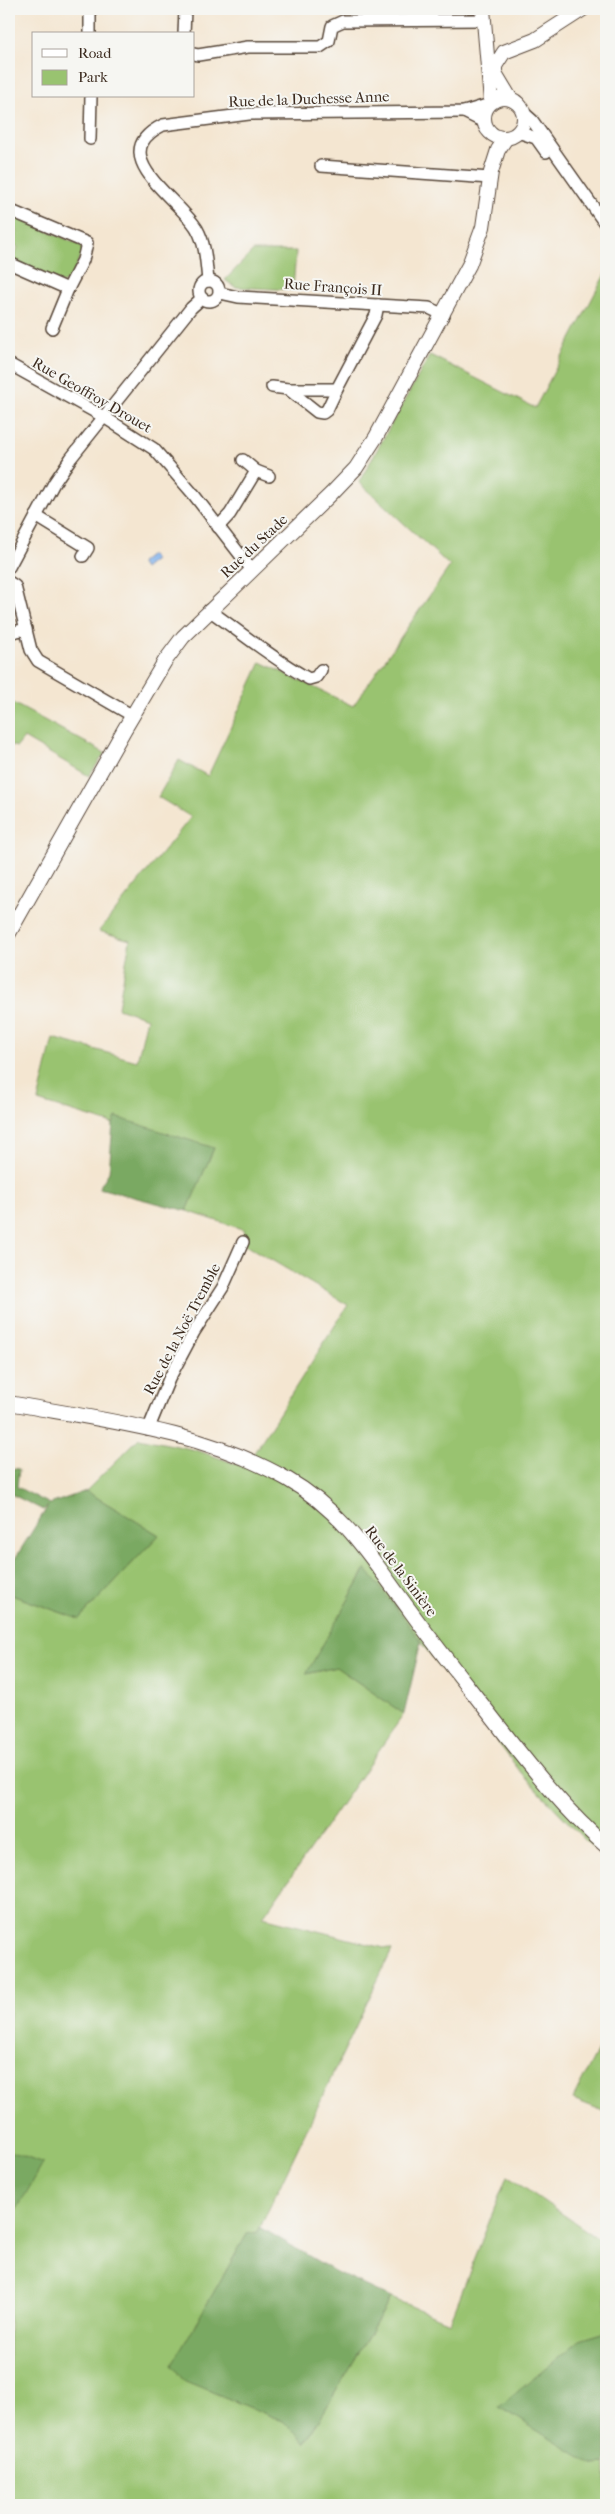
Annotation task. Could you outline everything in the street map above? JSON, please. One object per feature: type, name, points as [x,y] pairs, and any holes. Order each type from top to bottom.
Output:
[{"type":"street","points":[[90,9],[90,32]]},
{"type":"street","points":[[184,32],[185,9]]},
{"type":"street","points":[[582,9],[535,40],[504,52],[495,66],[495,73],[510,98],[521,106],[532,120],[606,225]]},
{"type":"street","points":[[195,54],[230,52],[248,47],[320,46],[329,41],[332,26],[343,21],[484,21]]},
{"type":"street","points":[[484,21],[493,44],[504,52]]},
{"type":"street","points":[[484,21],[489,104],[487,127],[506,138],[518,132],[522,126],[524,112]]},
{"type":"street","points":[[90,139],[91,98]]},
{"type":"street","points":[[489,104],[496,98],[510,98]]},
{"type":"street","name":"Rue de la Duchesse Anne","points":[[208,281],[202,240],[196,227],[145,171],[143,166],[141,150],[145,137],[154,130],[163,125],[249,114],[464,112],[489,104]]},
{"type":"street","name":"Rue de la Duchesse Anne","points":[[464,112],[487,127]]},
{"type":"street","name":"Rue du Stade","points":[[487,127],[491,175]]},
{"type":"street","points":[[518,132],[536,138],[606,231]]},
{"type":"street","name":"Rue du Stade","points":[[9,933],[132,716],[179,643],[210,610],[294,531],[356,468],[376,437],[444,315],[477,247],[483,227],[491,175],[498,150],[506,138]]},
{"type":"street","points":[[321,166],[491,175]]},
{"type":"street","points":[[9,210],[87,242],[83,260],[68,289],[52,328]]},
{"type":"street","points":[[9,262],[68,289]]},
{"type":"street","points":[[208,281],[217,284],[220,293],[217,299],[211,302],[202,298],[199,289],[202,284],[208,281]]},
{"type":"street","name":"Rue François II","points":[[220,293],[238,297],[429,308],[444,315]]},
{"type":"street","points":[[9,567],[54,483],[191,308],[202,298]]},
{"type":"street","points":[[288,389],[317,412],[327,410],[376,315],[378,305]]},
{"type":"street","name":"Rue Geoffroy Drouet","points":[[10,367],[104,417],[154,449],[194,495],[252,570]]},
{"type":"street","points":[[272,387],[288,389],[337,389]]},
{"type":"street","points":[[243,460],[256,471],[269,476]]},
{"type":"street","points":[[218,527],[230,514],[256,471]]},
{"type":"street","points":[[36,516],[88,548],[83,556]]},
{"type":"street","points":[[9,582],[16,586],[31,650],[38,661],[132,716]]},
{"type":"street","points":[[210,610],[264,653],[309,679],[316,677],[321,670]]},
{"type":"street","points":[[9,633],[26,629]]},
{"type":"street","name":"Rue de la Noë Tremble","points":[[148,1430],[169,1379],[194,1332],[223,1287],[243,1242]]},
{"type":"street","name":"Rue de la Sinière","points":[[9,1403],[148,1430],[192,1440],[236,1454],[287,1479],[323,1504],[365,1546],[412,1613],[547,1786],[606,1846]]},
{"type":"green space","points":[[9,214],[80,245],[83,251],[70,279],[62,283],[12,260],[18,247],[13,244],[17,230],[9,226]]},
{"type":"green space","points":[[253,251],[296,251],[293,290],[235,287],[225,280]]},
{"type":"green space","points":[[606,272],[606,1859],[586,1841],[523,1775],[365,1570],[307,1674],[336,1667],[404,1714],[263,1917],[392,1950],[258,2232],[247,2235],[184,2380],[283,2421],[306,2442],[391,2298],[450,2322],[507,2176],[606,2244],[606,2332],[580,2340],[593,2465],[606,2464],[606,2505],[9,2505],[9,1594],[79,1619],[159,1535],[86,1491],[139,1438],[196,1450],[245,1467],[348,1305],[239,1241],[245,1230],[187,1211],[214,1148],[116,1118],[113,1124],[38,1101],[53,1038],[137,1061],[147,1018],[118,1008],[130,940],[99,931],[191,817],[158,797],[179,760],[208,776],[261,662],[353,706],[450,566],[359,482],[430,355],[535,408]]},
{"type":"green space","points":[[9,701],[105,753],[89,776],[24,738],[17,747],[9,745]]},
{"type":"green space","points":[[116,1117],[214,1148],[187,1211],[99,1188],[109,1172],[113,1124]]},
{"type":"green space","points":[[9,1468],[19,1469],[17,1487],[50,1504],[86,1491],[159,1535],[79,1619],[9,1594],[9,1568],[48,1506],[43,1510],[9,1493]]},
{"type":"green space","points":[[366,1569],[421,1641],[404,1714],[336,1667],[306,1674]]},
{"type":"green space","points":[[606,2034],[606,2112],[573,2099]]},
{"type":"green space","points":[[9,2151],[43,2164],[9,2223]]},
{"type":"green space","points":[[260,2227],[336,2272],[391,2298],[306,2442],[283,2421],[183,2380],[172,2365],[247,2234],[258,2232]]},
{"type":"green space","points":[[606,2332],[606,2464],[593,2465],[499,2407],[580,2340]]},
{"type":"water","points":[[150,555],[155,560],[144,569],[140,563]]}]
